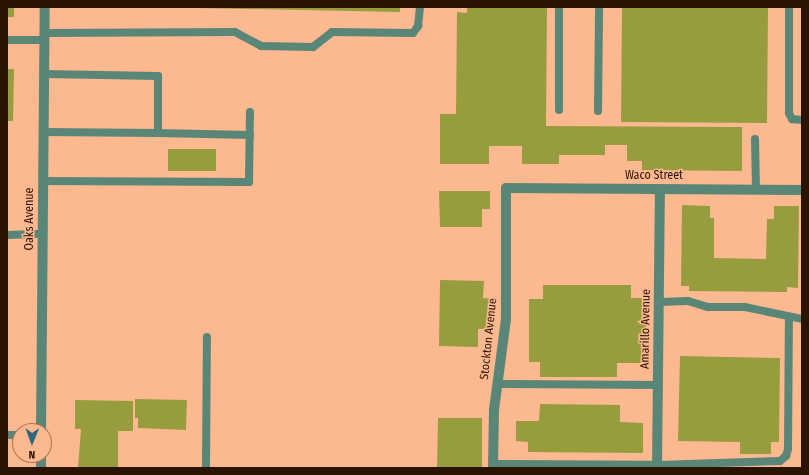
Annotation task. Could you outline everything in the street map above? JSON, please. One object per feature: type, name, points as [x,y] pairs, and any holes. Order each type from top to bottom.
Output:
[{"type":"street","name":"Oaks Avenue","points":[[41,423],[45,7]]},
{"type":"street","name":"Waco Street","points":[[506,188],[802,190]]},
{"type":"street","name":"Stockton Avenue","points":[[493,466],[498,384],[506,319],[506,188]]},
{"type":"street","name":"Amarillo Avenue","points":[[657,467],[660,190]]},
{"type":"lane","points":[[7,40],[44,37],[235,32],[261,46],[313,47],[332,32],[413,33],[418,26],[420,7]]},
{"type":"lane","points":[[559,7],[559,110]]},
{"type":"lane","points":[[598,111],[599,7]]},
{"type":"lane","points":[[789,7],[789,113],[792,119],[802,120]]},
{"type":"lane","points":[[44,74],[158,76],[158,133]]},
{"type":"lane","points":[[43,181],[249,182],[250,112]]},
{"type":"lane","points":[[44,132],[250,135]]},
{"type":"lane","points":[[755,138],[756,190]]},
{"type":"lane","points":[[7,235],[43,234]]},
{"type":"lane","points":[[659,302],[688,301],[708,307],[745,307],[802,319]]},
{"type":"lane","points":[[493,466],[657,467],[772,463],[786,456],[788,448],[789,317]]},
{"type":"lane","points":[[206,468],[207,337]]},
{"type":"lane","points":[[498,384],[658,385]]},
{"type":"building","points":[[7,7],[14,7],[14,17],[7,17]]},
{"type":"building","points":[[149,7],[400,7],[400,12]]},
{"type":"building","points":[[467,7],[547,7],[546,126],[742,127],[742,171],[642,170],[642,161],[627,161],[627,145],[605,145],[605,155],[559,155],[559,164],[522,164],[522,146],[489,146],[489,164],[440,164],[440,114],[456,114],[457,12],[467,13]]},
{"type":"building","points":[[622,7],[768,7],[767,123],[621,122]]},
{"type":"building","points":[[7,69],[14,69],[13,121],[7,121]]},
{"type":"building","points":[[168,149],[216,149],[216,171],[168,171]]},
{"type":"building","points":[[439,191],[490,191],[490,209],[482,209],[482,227],[440,227]]},
{"type":"building","points":[[682,205],[710,206],[710,218],[714,218],[714,258],[766,259],[767,219],[774,219],[774,206],[799,206],[798,288],[787,287],[787,292],[689,291],[689,286],[681,286]]},
{"type":"building","points":[[440,280],[484,281],[483,298],[495,299],[494,329],[478,329],[478,347],[439,346]]},
{"type":"building","points":[[543,285],[631,285],[631,298],[646,298],[646,363],[617,363],[617,377],[540,377],[540,362],[529,362],[529,299],[543,299]]},
{"type":"building","points":[[680,356],[780,358],[779,442],[771,442],[771,454],[740,454],[740,442],[678,441]]},
{"type":"building","points":[[135,399],[187,400],[186,430],[138,428],[138,418],[135,418]]},
{"type":"building","points":[[75,400],[133,401],[133,431],[118,431],[118,468],[78,468],[81,429],[75,429]]},
{"type":"building","points":[[540,404],[620,405],[620,422],[643,423],[643,453],[528,452],[528,442],[516,441],[516,421],[539,421]]},
{"type":"building","points":[[438,418],[482,418],[482,468],[437,468]]}]
